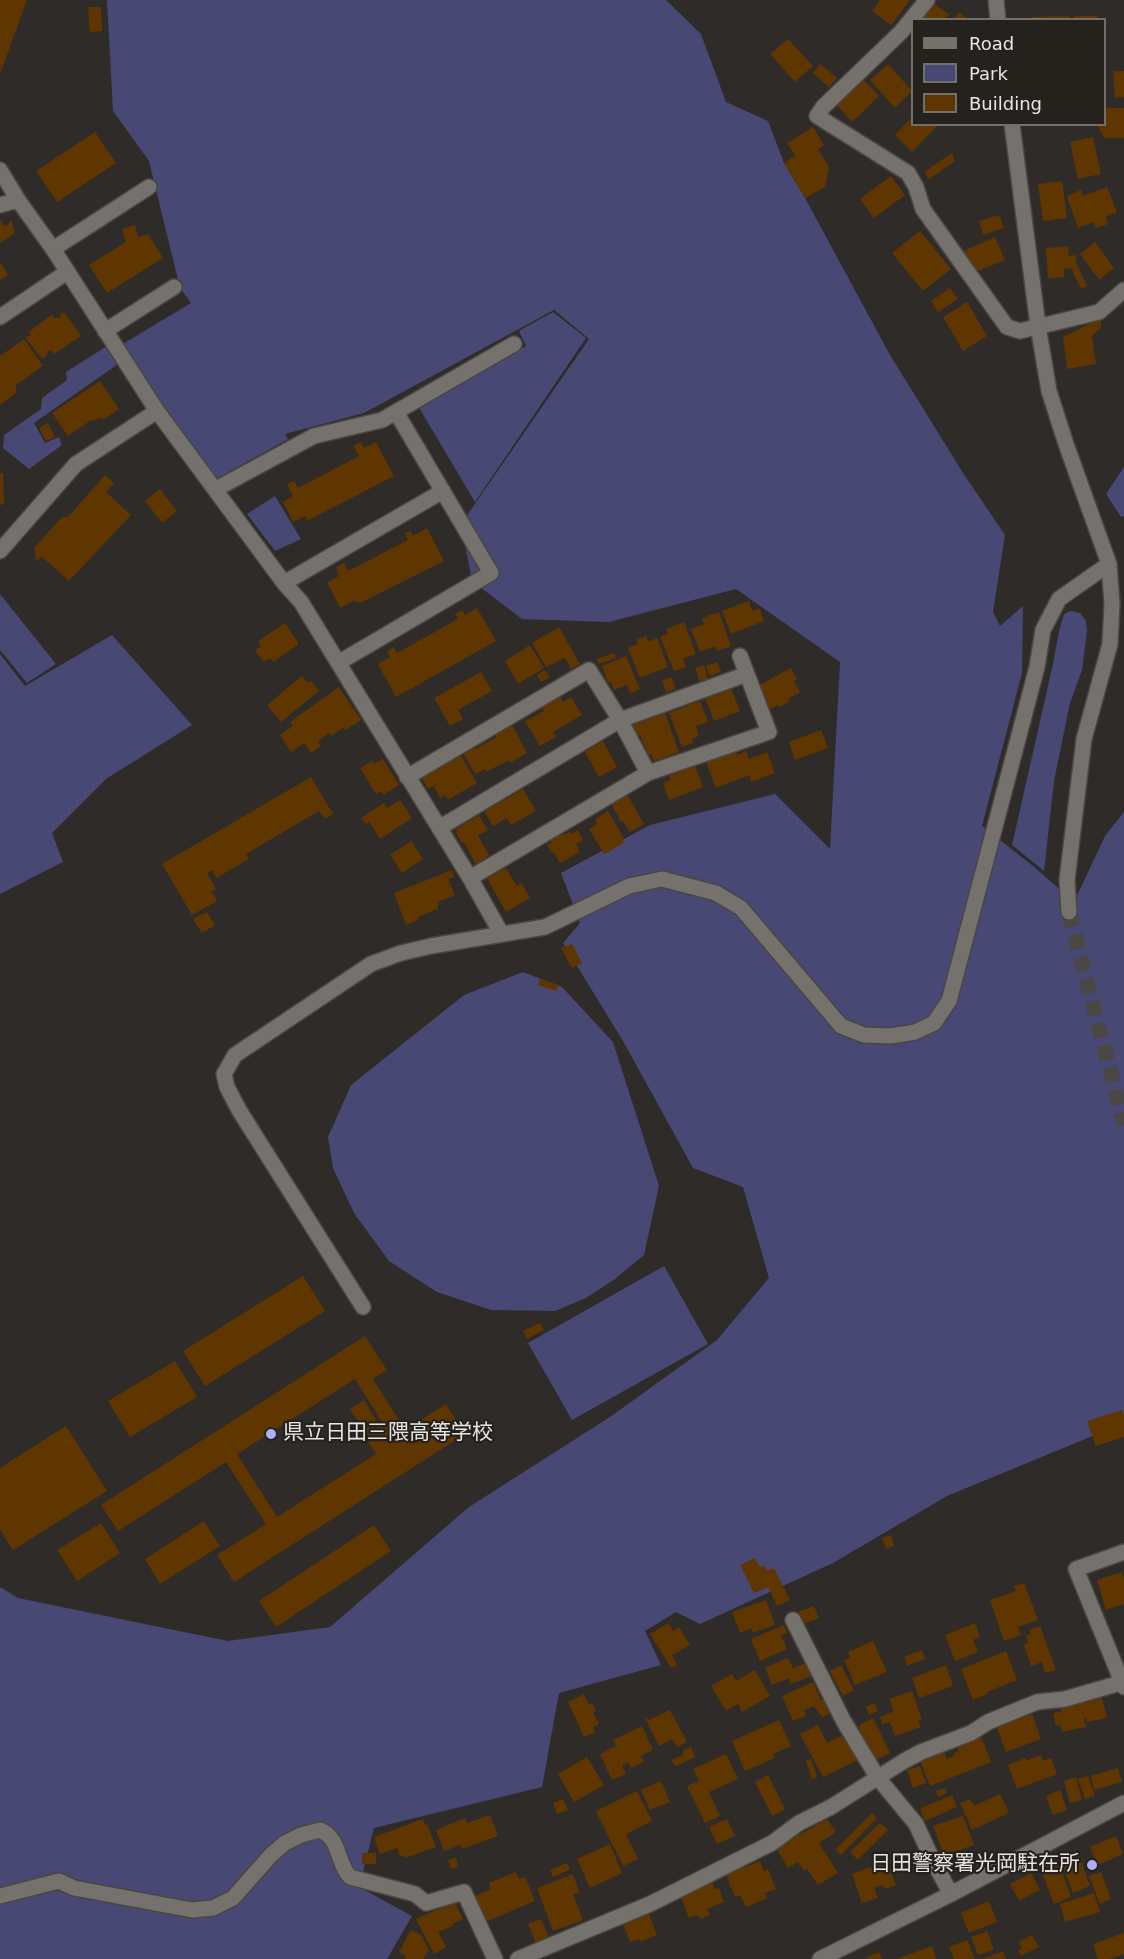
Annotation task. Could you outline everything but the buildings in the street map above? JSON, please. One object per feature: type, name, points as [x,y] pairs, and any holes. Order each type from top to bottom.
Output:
[{"type":"street","points":[[912,18],[927,0]]},
{"type":"street","points":[[996,0],[998,18]]},
{"type":"street","points":[[911,20],[822,107],[818,116],[908,173],[916,187],[922,209],[1007,327],[1020,331],[1099,312],[1124,290]]},
{"type":"street","points":[[1012,126],[1038,326],[1049,391],[1109,564],[1112,604],[1110,644],[1084,739],[1067,880],[1069,912]]},
{"type":"street","points":[[0,170],[157,411],[284,584],[301,602],[470,878],[501,933]]},
{"type":"street","points":[[53,249],[149,187]]},
{"type":"street","points":[[0,205],[18,200]]},
{"type":"street","points":[[0,316],[67,272]]},
{"type":"street","points":[[105,331],[174,287]]},
{"type":"street","points":[[216,489],[314,436],[382,420],[514,344]]},
{"type":"street","points":[[0,551],[76,464],[157,411]]},
{"type":"street","points":[[338,663],[491,573],[396,412]]},
{"type":"street","points":[[284,584],[442,491]]},
{"type":"street","points":[[363,1307],[239,1110],[227,1087],[224,1074],[235,1055],[372,964],[401,952],[545,927],[629,886],[662,879],[716,893],[741,908],[841,1026],[864,1035],[891,1036],[915,1032],[934,1023],[949,1001],[1037,667],[1042,630],[1059,599],[1109,564]]},
{"type":"street","points":[[470,878],[648,773],[769,732],[740,656]]},
{"type":"street","points":[[407,777],[589,670],[620,720],[648,773]]},
{"type":"street","points":[[439,828],[620,720],[747,674]]},
{"type":"street","points":[[518,1959],[650,1904],[772,1843],[800,1823],[831,1807],[921,1752],[971,1733],[988,1722],[1037,1702],[1065,1699],[1124,1684],[1076,1569],[1124,1552]]},
{"type":"street","points":[[793,1620],[843,1720],[878,1778],[916,1824],[951,1894]]},
{"type":"street","points":[[820,1959],[951,1894],[1124,1803]]},
{"type":"street","points":[[0,1896],[59,1881],[74,1888],[192,1910],[213,1908],[234,1898],[285,1842],[320,1830],[333,1838],[345,1872],[350,1877],[415,1894],[426,1903],[464,1892],[495,1959]]},
{"type":"green space","points":[[107,0],[666,0],[701,34],[726,102],[768,121],[784,163],[890,355],[963,473],[1005,535],[993,612],[1000,626],[1023,606],[1022,673],[982,826],[1074,902],[1105,836],[1124,812],[1124,1423],[947,1496],[833,1563],[700,1624],[676,1612],[645,1631],[661,1665],[559,1693],[542,1787],[374,1828],[359,1887],[412,1916],[387,1959],[0,1959],[0,1587],[18,1598],[228,1641],[330,1627],[469,1507],[610,1417],[717,1340],[769,1278],[743,1187],[693,1168],[623,1041],[563,943],[580,923],[561,873],[650,825],[775,794],[830,849],[840,662],[736,589],[609,622],[522,619],[472,581],[461,524],[589,339],[554,310],[364,413],[285,434],[288,439],[216,479],[121,345],[191,303],[180,288],[149,161],[113,111]]},
{"type":"green space","points":[[553,312],[586,338],[475,502],[418,406],[526,346],[519,331]]},
{"type":"green space","points":[[107,346],[118,364],[34,423],[45,443],[59,437],[62,445],[29,469],[3,448],[4,435],[41,409],[42,398],[67,380],[66,372]]},
{"type":"green space","points":[[1124,467],[1124,516],[1121,517],[1106,494]]},
{"type":"green space","points":[[275,496],[301,539],[275,551],[247,514]]},
{"type":"green space","points":[[0,594],[56,664],[27,683],[0,650]]},
{"type":"green space","points":[[1070,611],[1080,613],[1086,621],[1087,631],[1082,670],[1070,703],[1054,781],[1044,871],[1012,845],[1059,631],[1064,614]]},
{"type":"green space","points":[[112,635],[192,725],[106,779],[52,833],[63,862],[0,894],[0,654],[25,686]]},
{"type":"green space","points":[[523,972],[562,987],[613,1042],[659,1186],[644,1255],[615,1279],[586,1298],[555,1311],[491,1310],[437,1292],[389,1261],[354,1213],[333,1168],[328,1137],[351,1085],[464,995]]},
{"type":"green space","points":[[664,1266],[708,1344],[572,1420],[528,1343]]},
{"type":"tunnel","points":[[1069,912],[1124,1125]]},
{"type":"place","name":"県立日田三隈高等学校","points":[[271,1434]]},
{"type":"place","name":"日田警察署光岡駐在所","points":[[1092,1865]]}]
